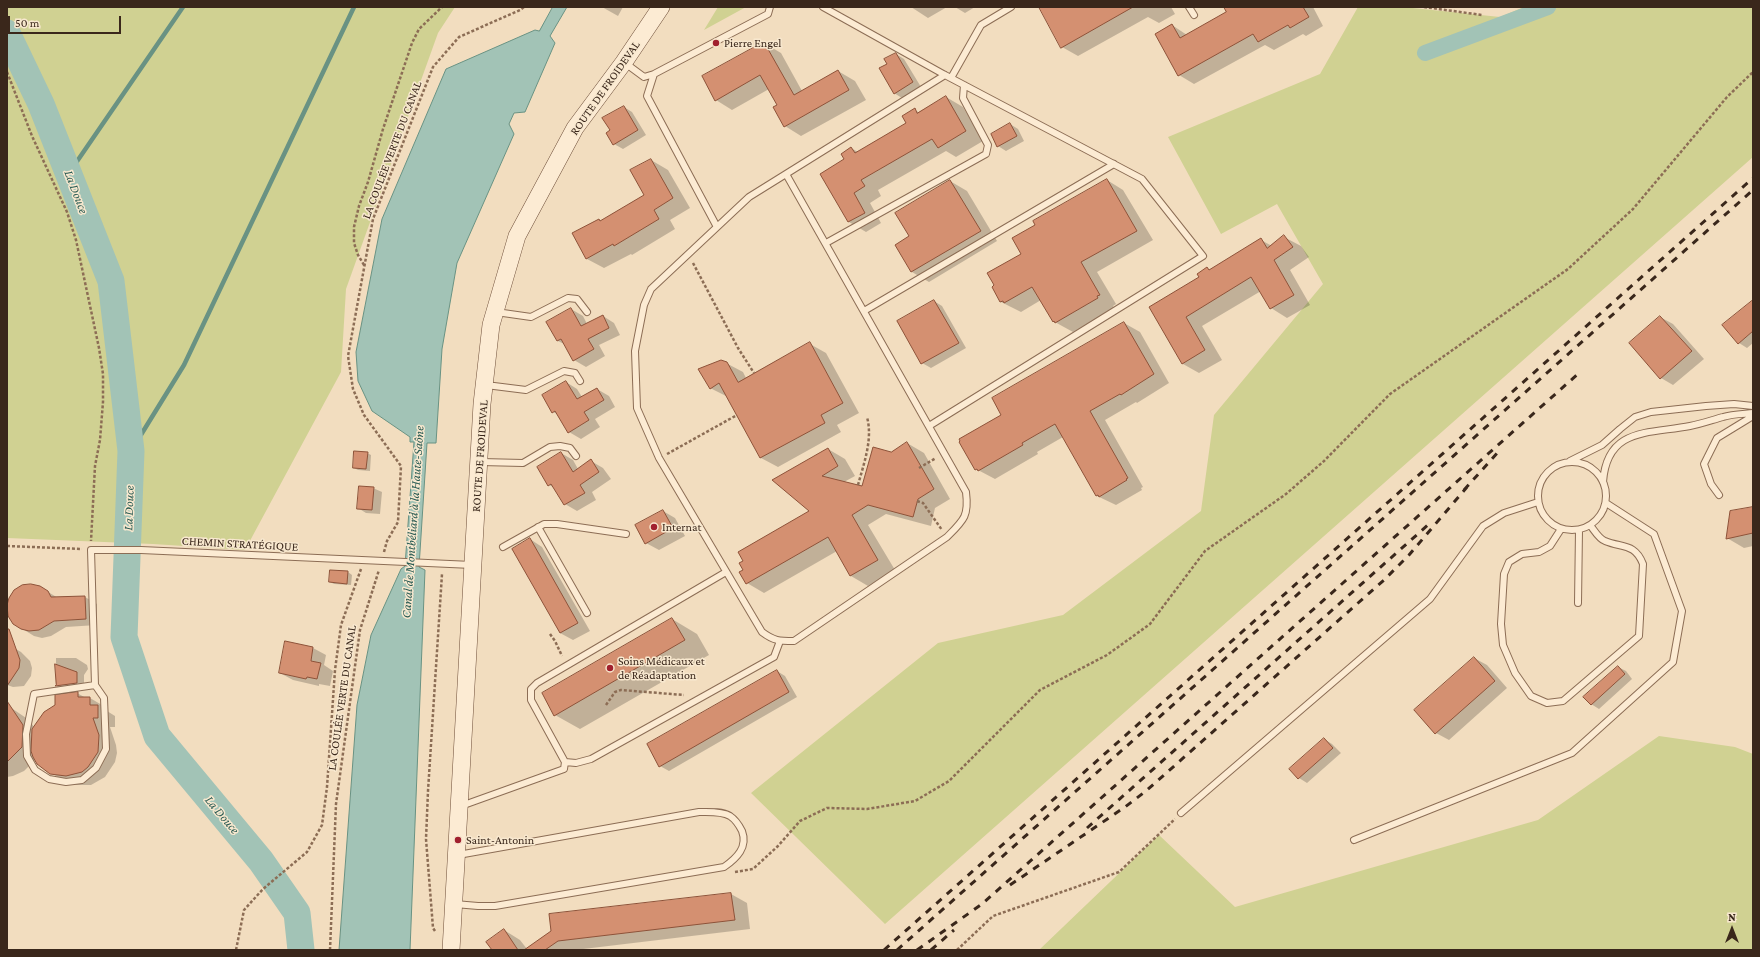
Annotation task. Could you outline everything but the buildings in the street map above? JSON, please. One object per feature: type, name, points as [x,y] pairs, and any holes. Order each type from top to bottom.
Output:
[{"type":"street","name":"ROUTE DE FROIDEVAL","points":[[451,948],[484,384],[491,325],[518,236],[574,128],[624,62],[661,7]]},
{"type":"lane","points":[[624,62],[644,77],[654,74],[768,14],[770,7]]},
{"type":"lane","points":[[824,7],[948,77],[1142,179],[1203,256],[929,426]]},
{"type":"lane","points":[[786,174],[966,492],[968,507],[961,523],[947,537],[794,641],[780,641],[771,639],[762,632],[659,458],[637,408],[636,351],[644,305],[651,289],[749,197],[786,174],[948,77],[981,25],[1012,7]]},
{"type":"lane","points":[[1189,7],[1194,15]]},
{"type":"lane","points":[[654,74],[647,96],[717,227]]},
{"type":"lane","points":[[826,244],[986,154],[988,144],[963,98],[964,85]]},
{"type":"lane","points":[[864,311],[1114,164]]},
{"type":"lane","points":[[495,312],[531,317],[568,298],[577,299],[587,312]]},
{"type":"lane","points":[[484,384],[526,390],[564,371],[574,373],[580,381]]},
{"type":"lane","points":[[1753,406],[1734,404],[1706,406],[1646,414],[1635,417],[1620,428],[1602,445],[1570,461],[1558,464],[1548,470],[1541,480],[1537,490],[1538,502],[1542,514],[1550,523],[1561,529],[1578,530],[1590,525],[1600,515],[1606,503],[1604,467],[1613,450],[1626,439],[1640,433],[1690,426],[1724,416],[1753,413]]},
{"type":"lane","points":[[1719,495],[1711,484],[1704,464],[1710,450],[1717,438],[1753,416]]},
{"type":"lane","points":[[479,462],[523,463],[550,447],[560,446],[570,448],[576,456]]},
{"type":"lane","points":[[1570,461],[1580,462],[1590,467],[1604,482]]},
{"type":"lane","points":[[1181,814],[1430,599],[1483,526],[1504,513],[1538,502]]},
{"type":"lane","points":[[1354,840],[1572,753],[1673,662],[1682,611],[1654,534],[1606,503]]},
{"type":"lane","points":[[502,547],[544,524],[557,524],[626,534]]},
{"type":"lane","points":[[1561,529],[1550,546],[1540,552],[1522,554],[1509,562],[1504,574],[1501,624],[1503,645],[1515,673],[1531,696],[1547,703],[1563,702],[1639,636],[1643,564],[1640,556],[1628,546],[1603,541],[1590,525]]},
{"type":"lane","points":[[538,527],[587,613]]},
{"type":"lane","points":[[1578,530],[1578,602]]},
{"type":"lane","points":[[91,550],[95,685],[104,698],[106,749],[96,768],[82,780],[66,782],[49,779],[35,770],[27,756],[26,734],[34,694],[95,685]]},
{"type":"lane","name":"CHEMIN STRATÉGIQUE","points":[[91,550],[141,550],[473,565]]},
{"type":"lane","points":[[459,807],[564,769],[565,762],[531,700],[531,689],[537,683],[726,572]]},
{"type":"lane","points":[[565,762],[576,764],[591,759],[774,657],[780,641]]},
{"type":"lane","points":[[454,904],[495,906],[724,867],[734,860],[741,851],[744,842],[739,824],[729,815],[716,812],[699,812],[456,856]]},
{"type":"path","points":[[364,266],[354,244],[354,227],[382,129],[412,43],[419,29],[442,7]]},
{"type":"path","name":"LA COULÉE VERTE DU CANAL","points":[[330,950],[337,796],[360,630],[382,562],[387,541],[398,522],[400,466],[364,416],[353,389],[348,356],[373,219],[433,67],[459,37],[524,7]]},
{"type":"path","points":[[1424,7],[1482,15]]},
{"type":"path","points":[[7,72],[32,136],[67,212],[76,240],[99,348],[103,374],[103,402],[100,440],[95,466],[91,550],[7,546]]},
{"type":"path","points":[[730,873],[754,869],[778,846],[800,821],[827,808],[867,809],[915,801],[949,781],[1040,690],[1107,654],[1150,624],[1205,551],[1286,494],[1324,461],[1390,394],[1568,269],[1633,208],[1727,97],[1753,72]]},
{"type":"path","points":[[688,254],[738,348],[754,373]]},
{"type":"path","points":[[659,458],[737,416]]},
{"type":"path","points":[[858,485],[868,448],[869,425],[867,417]]},
{"type":"path","points":[[919,468],[944,453]]},
{"type":"path","points":[[917,501],[923,503],[947,537]]},
{"type":"path","points":[[236,950],[244,910],[263,889],[307,852],[322,825],[327,787],[341,625],[364,561]]},
{"type":"path","points":[[443,564],[426,839],[433,928],[445,946],[451,948]]},
{"type":"path","points":[[550,634],[567,666]]},
{"type":"path","points":[[606,705],[615,692],[621,690],[692,695],[697,700]]},
{"type":"path","points":[[958,950],[993,916],[1119,872],[1181,814]]},
{"type":"green space","points":[[7,7],[455,7],[438,33],[346,289],[341,372],[245,550],[153,544],[7,538]]},
{"type":"green space","points":[[718,7],[746,7],[704,30]]},
{"type":"green space","points":[[1358,7],[1403,7],[1500,17],[1524,7],[1753,7],[1753,157],[885,924],[751,793],[938,643],[1063,615],[1201,511],[1214,415],[1323,284],[1277,204],[1221,234],[1168,137],[1320,74]]},
{"type":"green space","points":[[1659,736],[1735,747],[1753,754],[1753,950],[1039,950],[1159,835],[1235,907],[1538,820]]},
{"type":"water","name":"Canal de Montbéliard à la Haute-Saône","points":[[553,7],[567,7],[550,36],[555,43],[525,112],[514,113],[509,124],[514,134],[457,263],[442,349],[436,443],[427,443],[419,567],[425,570],[410,950],[339,950],[357,705],[371,635],[401,569],[405,566],[414,442],[410,442],[410,437],[372,411],[358,381],[356,352],[382,219],[446,69],[535,30],[539,31]]},
{"type":"waterway","points":[[69,173],[183,7]]},
{"type":"waterway","points":[[131,451],[184,365],[354,7]]},
{"type":"waterway","points":[[1425,53],[1548,7]]},
{"type":"waterway","name":"La Douce","points":[[7,33],[41,104],[111,281],[131,451],[124,637],[157,736],[261,861],[297,913],[301,950]]},
{"type":"railway","points":[[884,950],[1753,178]]},
{"type":"railway","points":[[897,950],[1753,190]]},
{"type":"railway","points":[[917,950],[982,904],[1579,373]]},
{"type":"railway","points":[[1464,490],[1500,450]]},
{"type":"railway","points":[[1010,885],[1125,807],[1146,791],[1384,580],[1409,555],[1467,487]]},
{"type":"railway","points":[[1087,828],[1429,524]]},
{"type":"railway","points":[[931,950],[954,930]]},
{"type":"place","name":"Pierre Engel","points":[[716,43]]},
{"type":"place","name":"Internat","points":[[654,527]]},
{"type":"place","name":"Soins Médicaux et de Réadaptation","points":[[610,668]]},
{"type":"place","name":"Saint-Antonin","points":[[458,840]]}]
